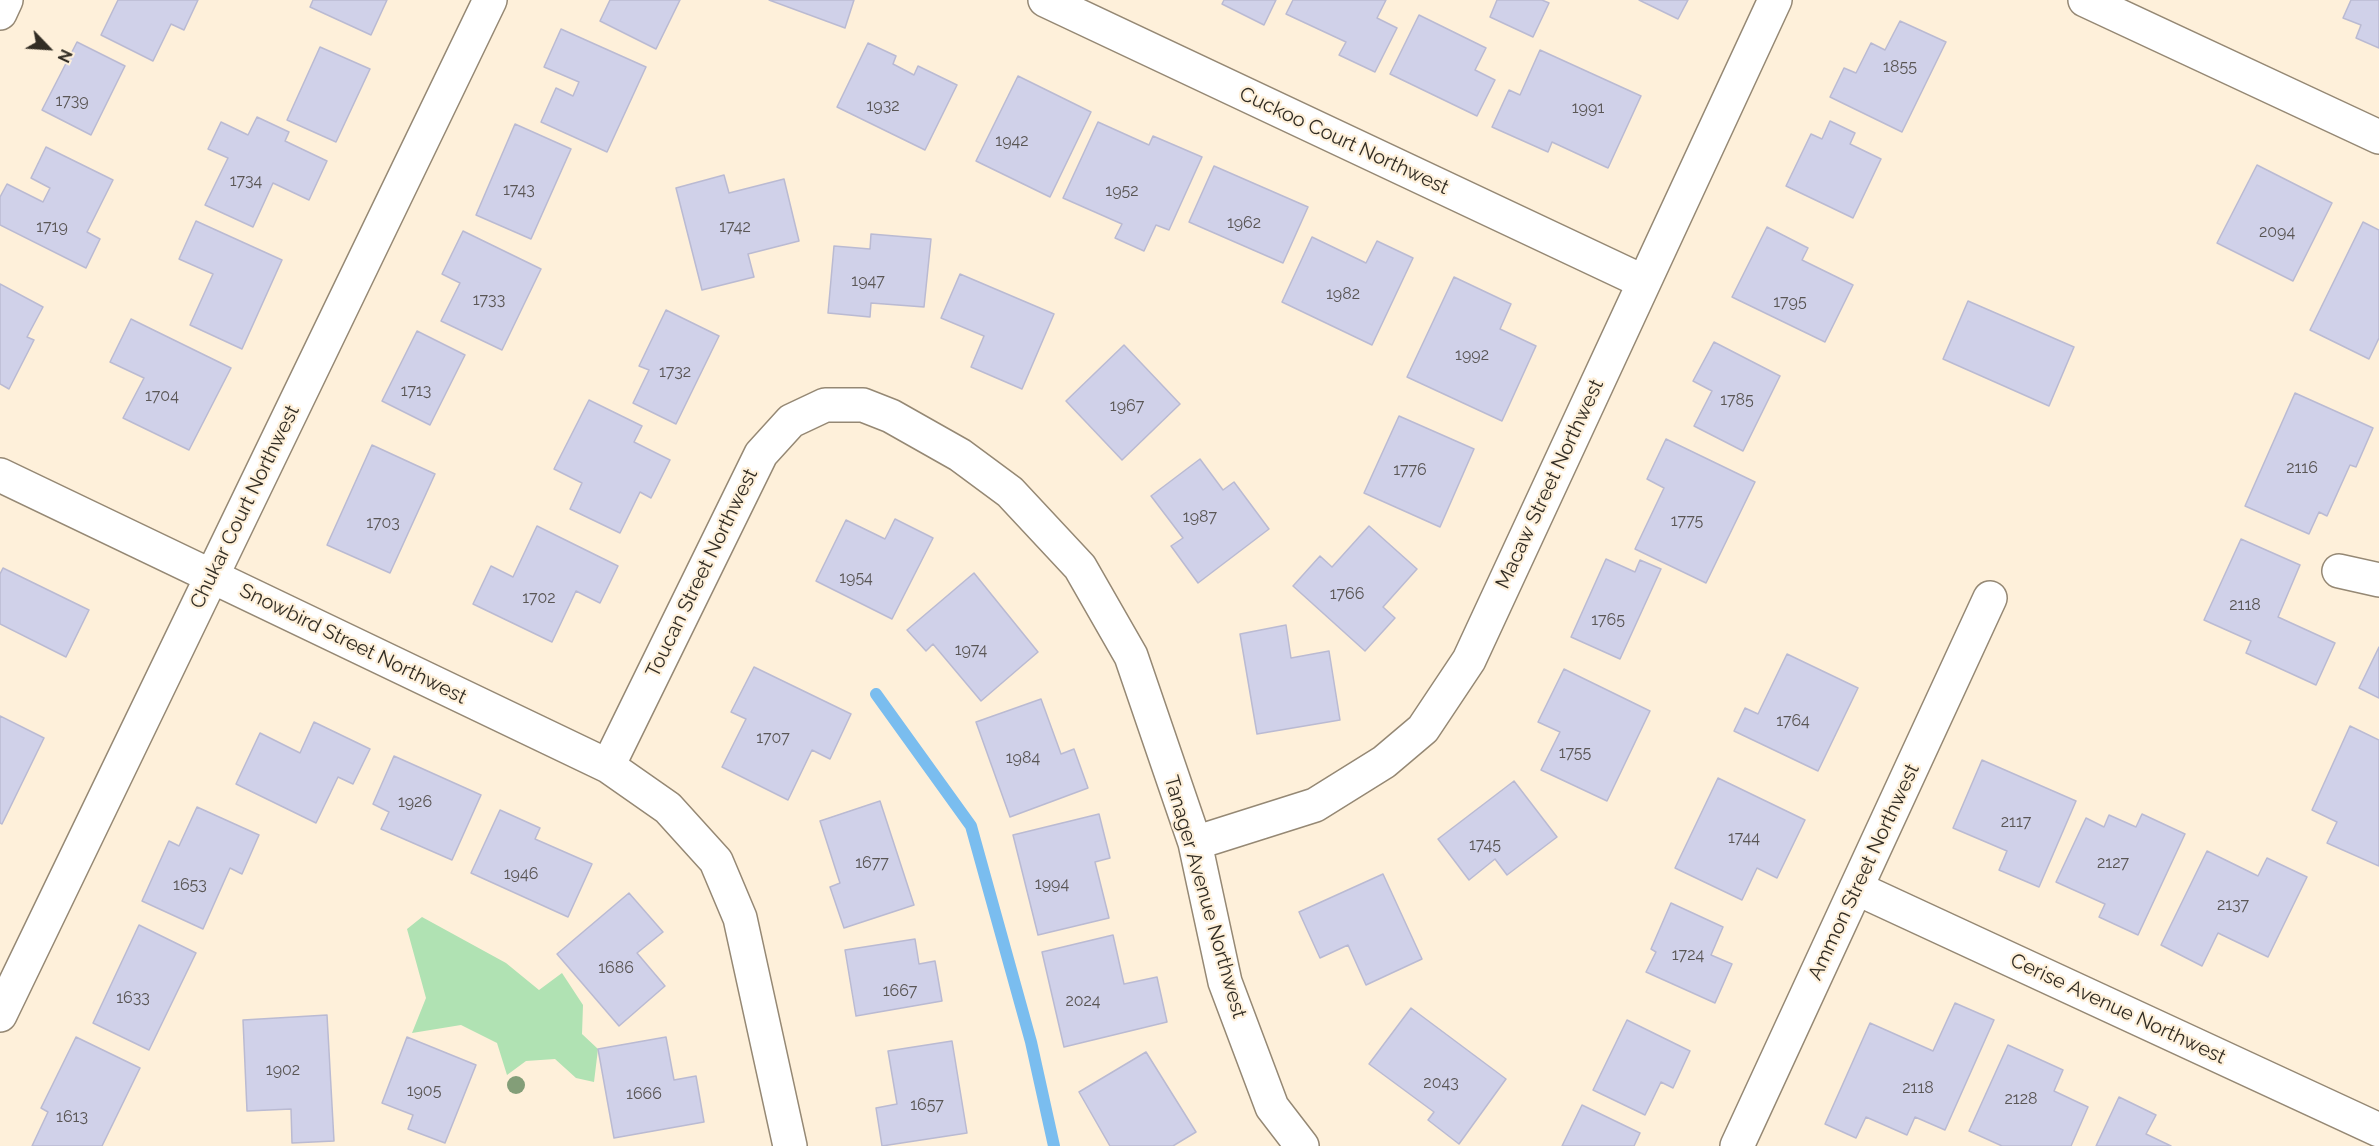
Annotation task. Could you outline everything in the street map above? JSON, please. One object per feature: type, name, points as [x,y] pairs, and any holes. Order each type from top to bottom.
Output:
[{"type":"street","points":[[0,13],[6,0]]},
{"type":"street","name":"Chukar Court Northwest","points":[[0,1015],[490,0]]},
{"type":"street","name":"Cuckoo Court Northwest","points":[[1045,0],[1644,282]]},
{"type":"street","name":"Macaw Street Northwest","points":[[1195,843],[1315,805],[1384,762],[1423,729],[1468,660],[1775,0]]},
{"type":"street","points":[[2085,0],[2379,136]]},
{"type":"street","name":"Tanager Avenue Northwest","points":[[825,405],[863,405],[891,416],[960,455],[1010,492],[1080,567],[1131,656],[1195,843],[1226,982],[1272,1107],[1302,1146]]},
{"type":"street","name":"Toucan Street Northwest","points":[[608,766],[760,454],[791,421],[825,405]]},
{"type":"street","name":"Snowbird Street Northwest","points":[[0,475],[608,766],[668,808],[716,861],[740,918],[790,1146]]},
{"type":"street","points":[[2339,572],[2379,580]]},
{"type":"street","name":"Ammon Street Northwest","points":[[1737,1146],[1990,598]]},
{"type":"street","name":"Cerise Avenue Northwest","points":[[1856,888],[2379,1130]]},
{"type":"green space","points":[[422,917],[506,963],[539,990],[562,973],[583,1005],[582,1034],[598,1049],[594,1082],[576,1078],[555,1059],[526,1061],[507,1075],[497,1043],[461,1025],[412,1033],[426,998],[407,929]]},
{"type":"building","points":[[118,0],[198,0],[184,30],[171,24],[153,61],[101,35]]},
{"type":"building","points":[[313,0],[387,0],[371,35],[310,7]]},
{"type":"building","points":[[610,0],[680,0],[656,49],[600,21]]},
{"type":"building","points":[[769,0],[854,0],[845,28]]},
{"type":"building","points":[[1224,0],[1276,0],[1264,25],[1222,4]]},
{"type":"building","points":[[1293,0],[1386,0],[1377,18],[1397,28],[1375,72],[1339,55],[1346,42],[1286,14]]},
{"type":"building","points":[[1497,0],[1542,0],[1549,3],[1533,37],[1490,17]]},
{"type":"building","points":[[1639,0],[1688,0],[1678,19]]},
{"type":"building","points":[[2351,0],[2379,0],[2379,48],[2356,38],[2361,25],[2343,18]]},
{"type":"building","points":[[1419,15],[1486,48],[1475,70],[1495,80],[1477,116],[1390,74]]},
{"type":"building","points":[[1900,21],[1946,42],[1902,132],[1830,97],[1844,68],[1856,73],[1871,43],[1885,50]]},
{"type":"building","points":[[561,29],[646,67],[607,152],[541,122],[556,88],[573,96],[579,82],[544,67]]},
{"type":"building","points":[[77,42],[125,66],[91,135],[42,110]]},
{"type":"building","points":[[868,43],[896,56],[893,64],[914,75],[918,66],[957,85],[925,150],[837,107]]},
{"type":"building","points":[[320,47],[370,69],[336,142],[287,120]]},
{"type":"building","points":[[1540,50],[1641,96],[1608,168],[1552,142],[1548,152],[1492,127],[1509,90],[1520,95]]},
{"type":"building","points":[[1018,76],[1091,112],[1050,197],[976,161]]},
{"type":"building","points":[[257,117],[289,132],[285,141],[327,161],[309,200],[273,183],[253,227],[205,205],[228,158],[208,149],[221,122],[248,135]]},
{"type":"building","points":[[1830,121],[1855,133],[1850,144],[1881,159],[1853,218],[1786,186],[1811,134],[1822,139]]},
{"type":"building","points":[[1098,122],[1149,145],[1153,136],[1202,157],[1169,230],[1156,225],[1144,251],[1115,238],[1122,224],[1063,198]]},
{"type":"building","points":[[515,124],[571,149],[531,239],[476,215]]},
{"type":"building","points":[[46,147],[113,180],[87,232],[100,239],[86,268],[0,225],[0,197],[7,184],[43,202],[50,188],[31,178]]},
{"type":"building","points":[[2257,165],[2332,203],[2293,281],[2217,243]]},
{"type":"building","points":[[1214,166],[1308,207],[1283,263],[1189,222]]},
{"type":"building","points":[[724,175],[729,193],[784,179],[799,241],[748,254],[754,277],[702,290],[676,188]]},
{"type":"building","points":[[196,221],[282,260],[242,349],[190,325],[213,274],[179,259]]},
{"type":"building","points":[[2363,222],[2379,230],[2379,338],[2369,359],[2310,330]]},
{"type":"building","points":[[1767,227],[1808,248],[1802,260],[1853,285],[1825,342],[1732,297]]},
{"type":"building","points":[[463,231],[541,269],[502,350],[441,321],[460,283],[442,274]]},
{"type":"building","points":[[871,234],[931,239],[924,307],[871,303],[870,317],[828,313],[834,246],[870,249]]},
{"type":"building","points":[[1312,237],[1366,263],[1377,241],[1413,258],[1372,345],[1282,302]]},
{"type":"building","points":[[960,274],[1054,314],[1022,389],[971,367],[984,336],[941,318]]},
{"type":"building","points":[[1454,277],[1511,304],[1500,329],[1536,346],[1502,421],[1407,377]]},
{"type":"building","points":[[0,284],[43,307],[27,337],[34,340],[9,389],[0,384]]},
{"type":"building","points":[[1968,301],[2074,347],[2049,406],[1943,359]]},
{"type":"building","points":[[666,310],[719,336],[676,424],[633,403],[649,370],[639,366]]},
{"type":"building","points":[[131,319],[231,368],[189,450],[123,418],[144,378],[110,362]]},
{"type":"building","points":[[417,331],[465,355],[430,425],[382,401]]},
{"type":"building","points":[[1714,342],[1780,376],[1743,451],[1694,426],[1712,391],[1693,381]]},
{"type":"building","points":[[1124,345],[1180,404],[1122,460],[1066,401]]},
{"type":"building","points":[[2295,393],[2373,428],[2356,467],[2350,465],[2327,516],[2319,512],[2309,534],[2245,506]]},
{"type":"building","points":[[589,400],[642,426],[634,442],[670,460],[651,498],[640,492],[620,533],[570,509],[582,483],[554,469]]},
{"type":"building","points":[[1399,416],[1474,449],[1440,527],[1364,493]]},
{"type":"building","points":[[1666,439],[1755,482],[1706,583],[1635,549],[1664,488],[1647,479]]},
{"type":"building","points":[[372,445],[435,474],[390,573],[327,545]]},
{"type":"building","points":[[1200,459],[1223,490],[1234,482],[1269,529],[1198,583],[1171,546],[1183,538],[1151,496]]},
{"type":"building","points":[[895,519],[933,538],[892,619],[816,581],[846,520],[885,539]]},
{"type":"building","points":[[537,526],[618,566],[600,603],[576,591],[552,642],[473,604],[491,566],[513,577]]},
{"type":"building","points":[[1369,526],[1417,569],[1383,607],[1395,618],[1365,651],[1293,586],[1320,556],[1332,567]]},
{"type":"building","points":[[2241,539],[2300,565],[2278,617],[2335,643],[2316,685],[2246,653],[2251,641],[2204,620]]},
{"type":"building","points":[[1606,559],[1635,572],[1640,560],[1661,569],[1620,659],[1571,637]]},
{"type":"building","points":[[3,568],[89,610],[66,657],[0,624],[0,574]]},
{"type":"building","points":[[974,573],[1038,652],[981,701],[933,644],[926,651],[907,630]]},
{"type":"building","points":[[1286,625],[1291,658],[1329,651],[1340,720],[1257,734],[1240,634]]},
{"type":"building","points":[[2379,647],[2379,698],[2359,688]]},
{"type":"building","points":[[1787,654],[1858,688],[1818,771],[1734,731],[1745,708],[1758,714]]},
{"type":"building","points":[[754,667],[851,714],[830,759],[812,750],[788,800],[722,767],[746,719],[731,712]]},
{"type":"building","points":[[1564,669],[1650,711],[1607,801],[1541,770],[1560,732],[1538,722]]},
{"type":"building","points":[[1041,699],[1061,754],[1074,749],[1088,788],[1010,817],[976,722]]},
{"type":"building","points":[[0,716],[44,738],[2,824],[0,823]]},
{"type":"building","points":[[314,722],[370,749],[353,784],[338,777],[316,823],[236,784],[260,733],[300,753]]},
{"type":"building","points":[[2350,726],[2379,740],[2379,866],[2327,843],[2337,822],[2312,810]]},
{"type":"building","points":[[394,756],[481,795],[452,860],[381,829],[389,812],[373,804]]},
{"type":"building","points":[[1982,760],[2076,801],[2039,887],[1999,870],[2007,851],[1953,828]]},
{"type":"building","points":[[1718,778],[1805,820],[1777,878],[1757,868],[1742,900],[1675,868]]},
{"type":"building","points":[[1514,781],[1557,837],[1507,875],[1495,859],[1469,880],[1438,839]]},
{"type":"building","points":[[880,801],[914,905],[844,928],[830,887],[840,883],[820,821]]},
{"type":"building","points":[[197,807],[259,835],[242,874],[230,868],[203,929],[142,901],[169,841],[179,846]]},
{"type":"building","points":[[500,810],[540,828],[535,839],[592,864],[568,917],[471,873]]},
{"type":"building","points":[[1099,814],[1110,858],[1095,862],[1109,918],[1038,935],[1013,835]]},
{"type":"building","points":[[2142,814],[2185,834],[2138,935],[2099,917],[2105,904],[2056,882],[2086,818],[2104,827],[2109,815],[2136,827]]},
{"type":"building","points":[[2207,851],[2258,876],[2267,858],[2307,877],[2268,957],[2218,933],[2202,966],[2161,945]]},
{"type":"building","points":[[1383,874],[1422,959],[1366,985],[1348,945],[1320,958],[1299,912]]},
{"type":"building","points":[[629,893],[663,932],[637,953],[665,986],[619,1026],[557,954]]},
{"type":"building","points":[[1671,903],[1723,927],[1711,955],[1732,964],[1715,1003],[1646,972],[1656,952],[1651,949]]},
{"type":"building","points":[[139,925],[196,953],[149,1050],[93,1023]]},
{"type":"building","points":[[1113,935],[1124,984],[1157,977],[1167,1022],[1064,1047],[1042,952]]},
{"type":"building","points":[[915,939],[919,964],[935,961],[942,1001],[856,1016],[845,950]]},
{"type":"building","points":[[1955,1003],[1994,1020],[1945,1130],[1915,1117],[1907,1135],[1866,1117],[1856,1138],[1825,1124],[1870,1023],[1933,1051]]},
{"type":"building","points":[[1411,1008],[1506,1079],[1459,1144],[1428,1120],[1434,1112],[1369,1064]]},
{"type":"building","points":[[327,1015],[334,1141],[292,1143],[291,1109],[247,1111],[243,1020]]},
{"type":"building","points":[[1627,1020],[1690,1051],[1673,1088],[1661,1082],[1645,1115],[1593,1090]]},
{"type":"building","points":[[76,1037],[140,1068],[102,1146],[32,1146],[48,1112],[41,1108]]},
{"type":"building","points":[[407,1037],[476,1065],[445,1143],[408,1129],[413,1115],[382,1103]]},
{"type":"building","points":[[666,1037],[674,1080],[696,1076],[704,1122],[614,1138],[598,1049]]},
{"type":"building","points":[[952,1041],[967,1133],[882,1146],[876,1108],[897,1104],[888,1051]]},
{"type":"building","points":[[2008,1045],[2063,1070],[2054,1091],[2088,1107],[2071,1146],[2002,1146],[1969,1131]]},
{"type":"building","points":[[1146,1052],[1196,1132],[1173,1146],[1110,1146],[1079,1092]]},
{"type":"building","points":[[2119,1097],[2156,1115],[2146,1134],[2171,1146],[2096,1146]]},
{"type":"building","points":[[1582,1105],[1640,1133],[1634,1146],[1562,1146]]},
{"type":"waterway","points":[[876,694],[971,826],[1031,1042],[1054,1146]]}]
